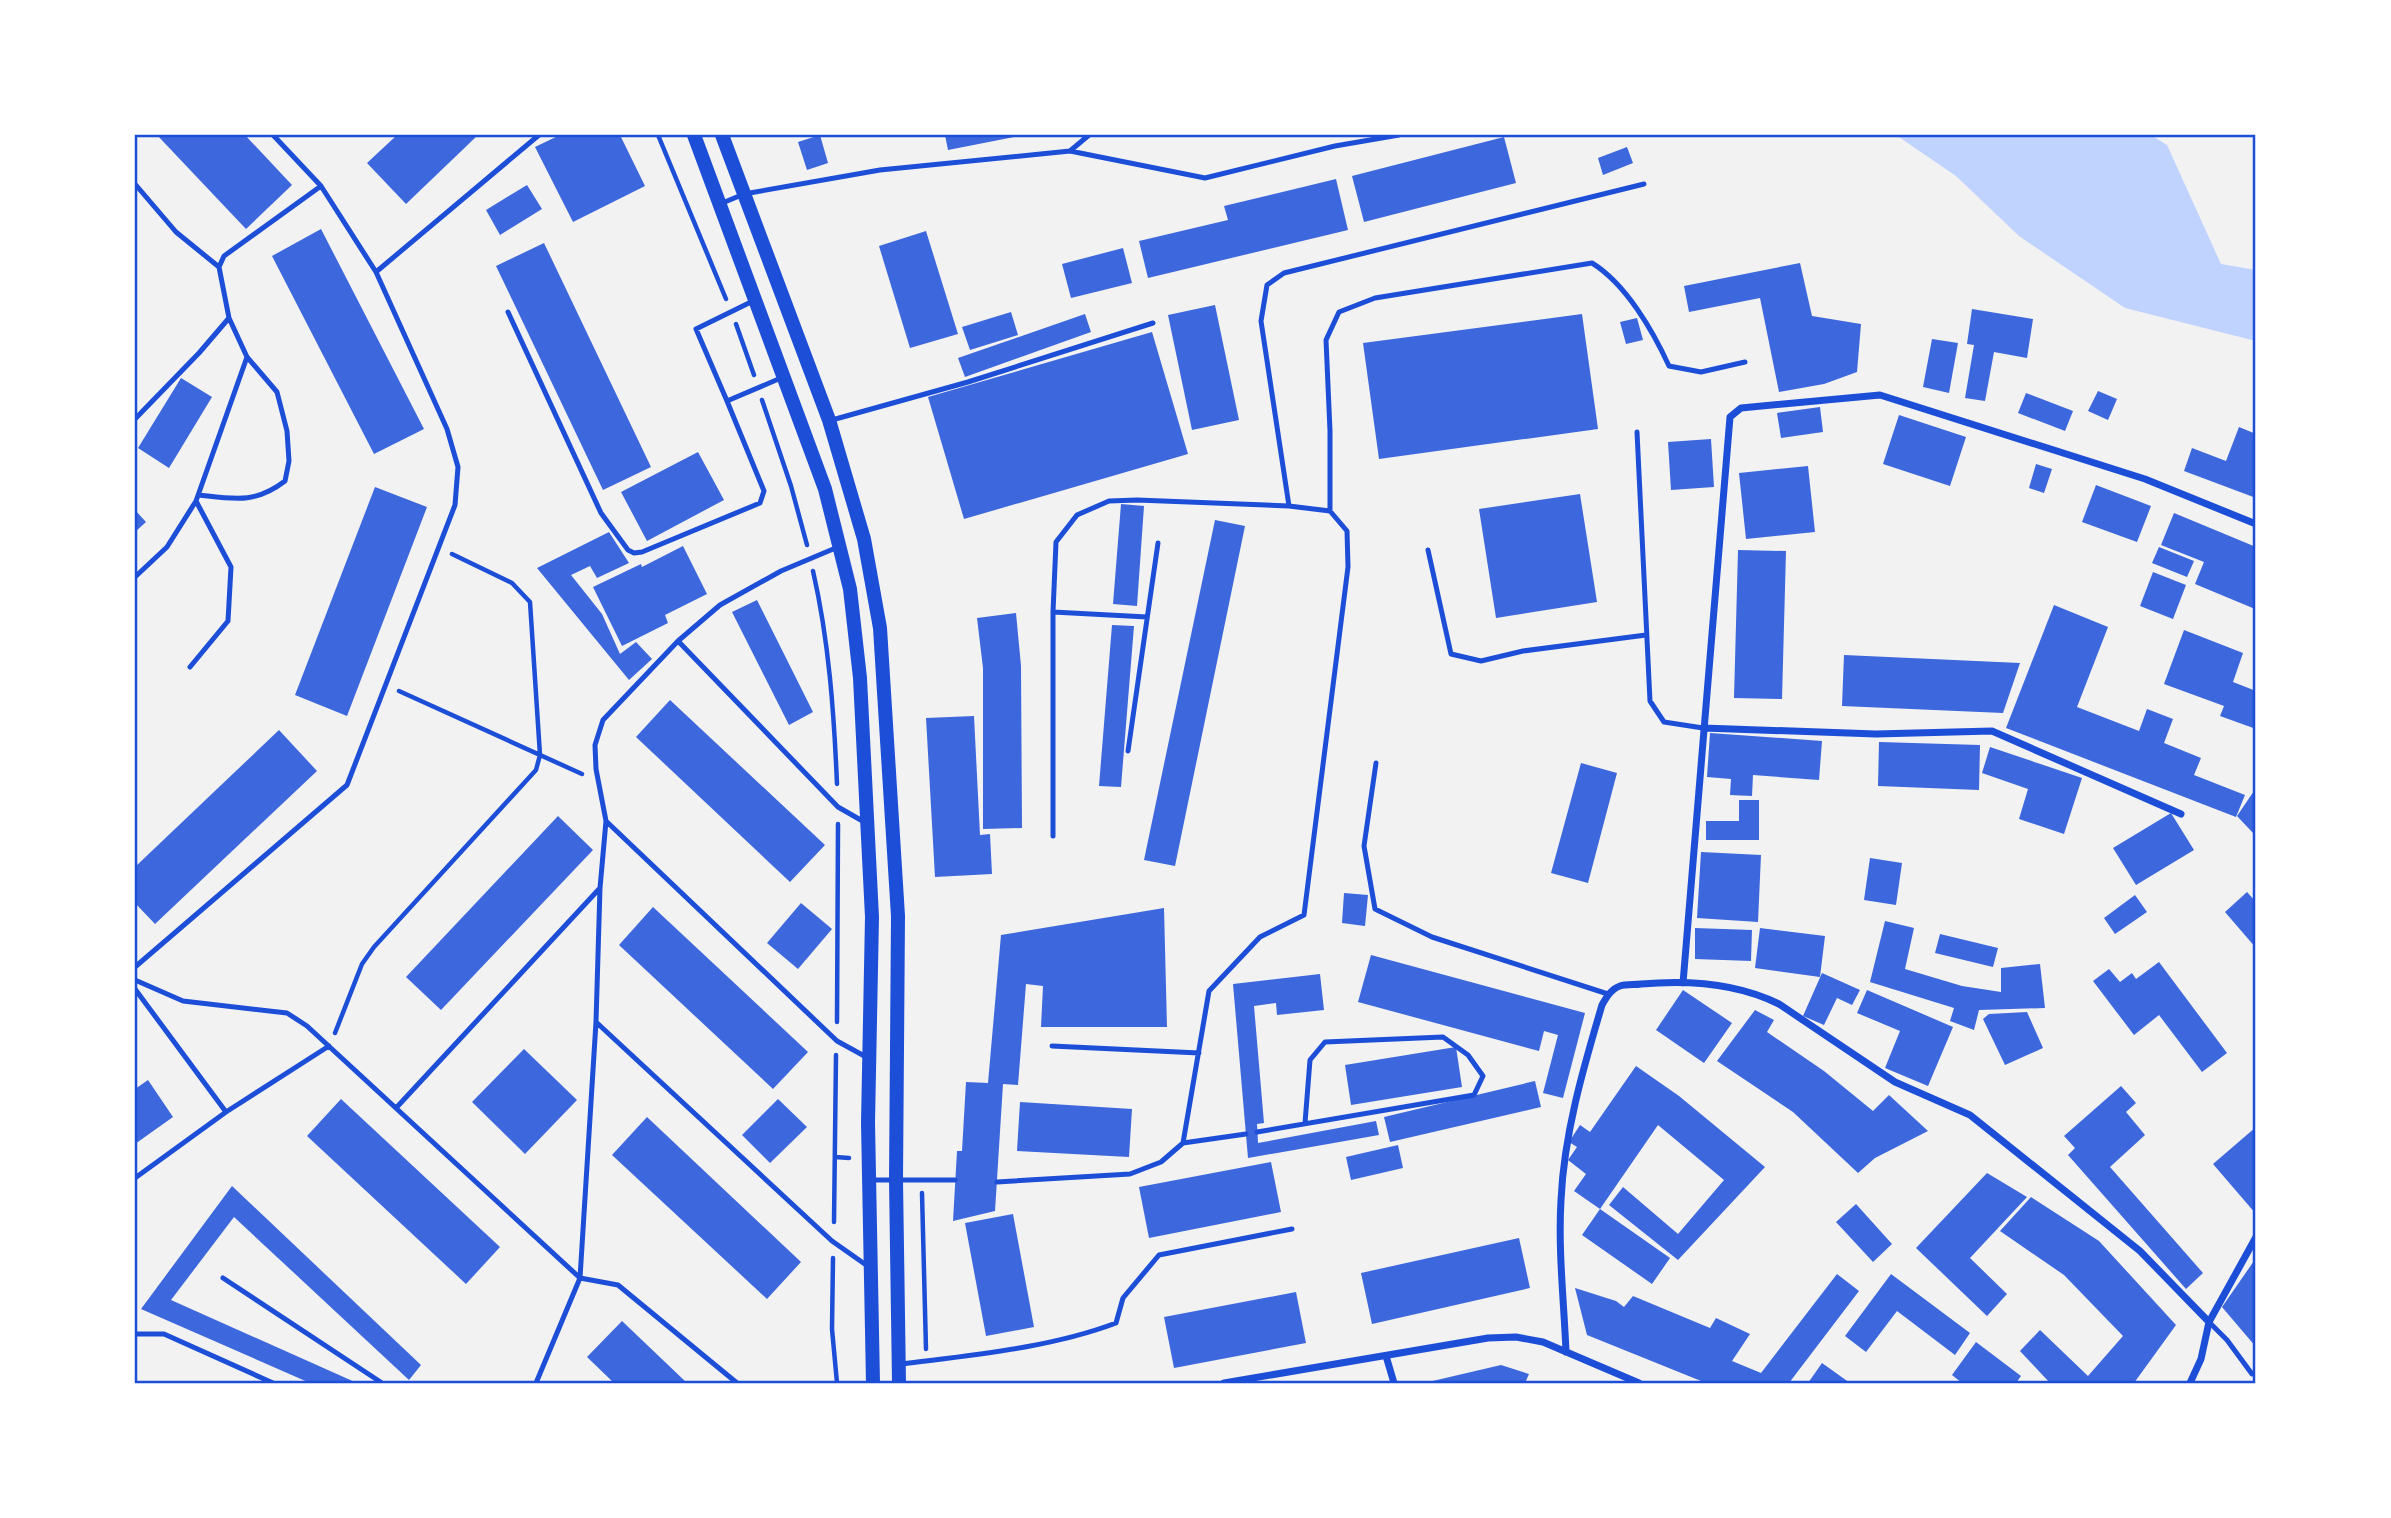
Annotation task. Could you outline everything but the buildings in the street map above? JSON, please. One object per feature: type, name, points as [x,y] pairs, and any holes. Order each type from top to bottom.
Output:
[{"type":"main road","points":[[694,135],[825,489],[850,589],[860,678],[872,917],[869,1180],[873,1383]]},
{"type":"main road","points":[[722,135],[829,420],[864,539],[878,616],[885,676],[898,916],[896,1180],[900,1383]]},
{"type":"street","points":[[1684,983],[1730,417],[1741,408],[1880,395],[2146,479],[2256,524]]},
{"type":"street","points":[[1703,728],[1876,734],[1992,731],[2181,814]]},
{"type":"street","points":[[1566,1352],[1561,1202],[1566,1151],[1580,1083],[1602,1005],[1608,994],[1619,986],[1684,983],[1733,987],[1759,994],[1779,1004],[1895,1082],[1970,1115],[2140,1251],[2208,1322]]},
{"type":"street","points":[[2190,1383],[2201,1359],[2208,1322],[2256,1237]]},
{"type":"street","points":[[1224,1383],[1262,1380],[1497,1337],[1516,1337],[1543,1342],[1639,1383]]},
{"type":"street","points":[[1386,1356],[1394,1383]]},
{"type":"lane","points":[[135,967],[347,785],[455,505],[458,467],[447,429],[376,272],[321,186],[273,135]]},
{"type":"lane","points":[[376,272],[539,135]]},
{"type":"lane","points":[[1070,151],[1089,135]]},
{"type":"lane","points":[[720,204],[744,194],[880,170],[1070,151],[1205,178],[1335,146],[1399,135]]},
{"type":"lane","points":[[135,184],[176,232],[219,267]]},
{"type":"lane","points":[[1289,506],[1261,321],[1266,285],[1284,273],[1644,184]]},
{"type":"lane","points":[[198,498],[244,500],[269,493],[285,481],[289,461],[287,431],[277,392],[247,357],[229,318],[219,267],[225,256],[321,186]]},
{"type":"lane","points":[[1182,1143],[1209,991],[1260,937],[1304,915],[1348,567],[1347,531],[1330,511],[1326,340],[1339,313],[1375,298],[1592,263],[1608,273],[1655,335],[1670,366],[1701,372],[1745,362]]},
{"type":"lane","points":[[508,312],[601,513],[628,550],[634,553],[760,503],[763,499],[764,491],[696,329],[755,300]]},
{"type":"lane","points":[[135,419],[229,318]]},
{"type":"lane","points":[[829,420],[968,382],[1153,323]]},
{"type":"lane","points":[[135,577],[167,547],[198,498],[247,357]]},
{"type":"lane","points":[[727,401],[784,376]]},
{"type":"lane","points":[[1637,432],[1650,701],[1664,722],[1703,728]]},
{"type":"lane","points":[[190,667],[228,621],[231,567],[198,498]]},
{"type":"lane","points":[[1053,836],[1053,612],[1056,542],[1077,515],[1109,501],[1123,500],[1289,506],[1330,511]]},
{"type":"lane","points":[[1128,751],[1158,542]]},
{"type":"lane","points":[[536,1383],[580,1278],[596,1021],[600,888],[606,821],[595,745],[603,720],[678,641],[720,605],[781,571],[841,546]]},
{"type":"lane","points":[[1428,550],[1451,654],[1481,661],[1523,652],[1646,635]]},
{"type":"lane","points":[[1053,612],[1147,617]]},
{"type":"lane","points":[[678,641],[838,807],[867,824]]},
{"type":"lane","points":[[1376,763],[1364,846],[1375,909],[1432,937],[1608,994]]},
{"type":"lane","points":[[606,821],[836,1041],[869,1058]]},
{"type":"lane","points":[[396,1108],[600,888]]},
{"type":"lane","points":[[135,980],[183,1001],[287,1013],[307,1026],[580,1278],[618,1285],[737,1383]]},
{"type":"lane","points":[[135,989],[226,1112]]},
{"type":"lane","points":[[596,1021],[832,1241],[871,1268]]},
{"type":"lane","points":[[1257,1132],[1474,1096],[1483,1076],[1468,1055],[1443,1037],[1325,1042],[1310,1060],[1305,1123]]},
{"type":"lane","points":[[135,1178],[226,1112],[329,1046]]},
{"type":"lane","points":[[1052,1046],[1199,1053]]},
{"type":"lane","points":[[997,1182],[1130,1174],[1161,1162],[1182,1143],[1246,1134]]},
{"type":"lane","points":[[869,1180],[955,1180]]},
{"type":"lane","points":[[899,1365],[1087,1334],[1115,1323],[1123,1298],[1159,1255],[1292,1229]]},
{"type":"lane","points":[[223,1278],[382,1383]]},
{"type":"lane","points":[[2208,1322],[2254,1373],[2254,1383]]},
{"type":"lane","points":[[135,1334],[164,1334],[273,1383]]},
{"type":"path","points":[[329,1046],[362,964],[374,947],[536,770],[540,755],[530,602],[512,583],[438,548]]},
{"type":"path","points":[[386,685],[599,782]]},
{"type":"path","points":[[835,1157],[849,1158]]},
{"type":"path","points":[[921,1180],[926,1361]]},
{"type":"water","points":[[1896,135],[2151,135],[2167,145],[2221,264],[2256,270],[2256,341],[2125,308],[2019,236],[1956,176]]}]
